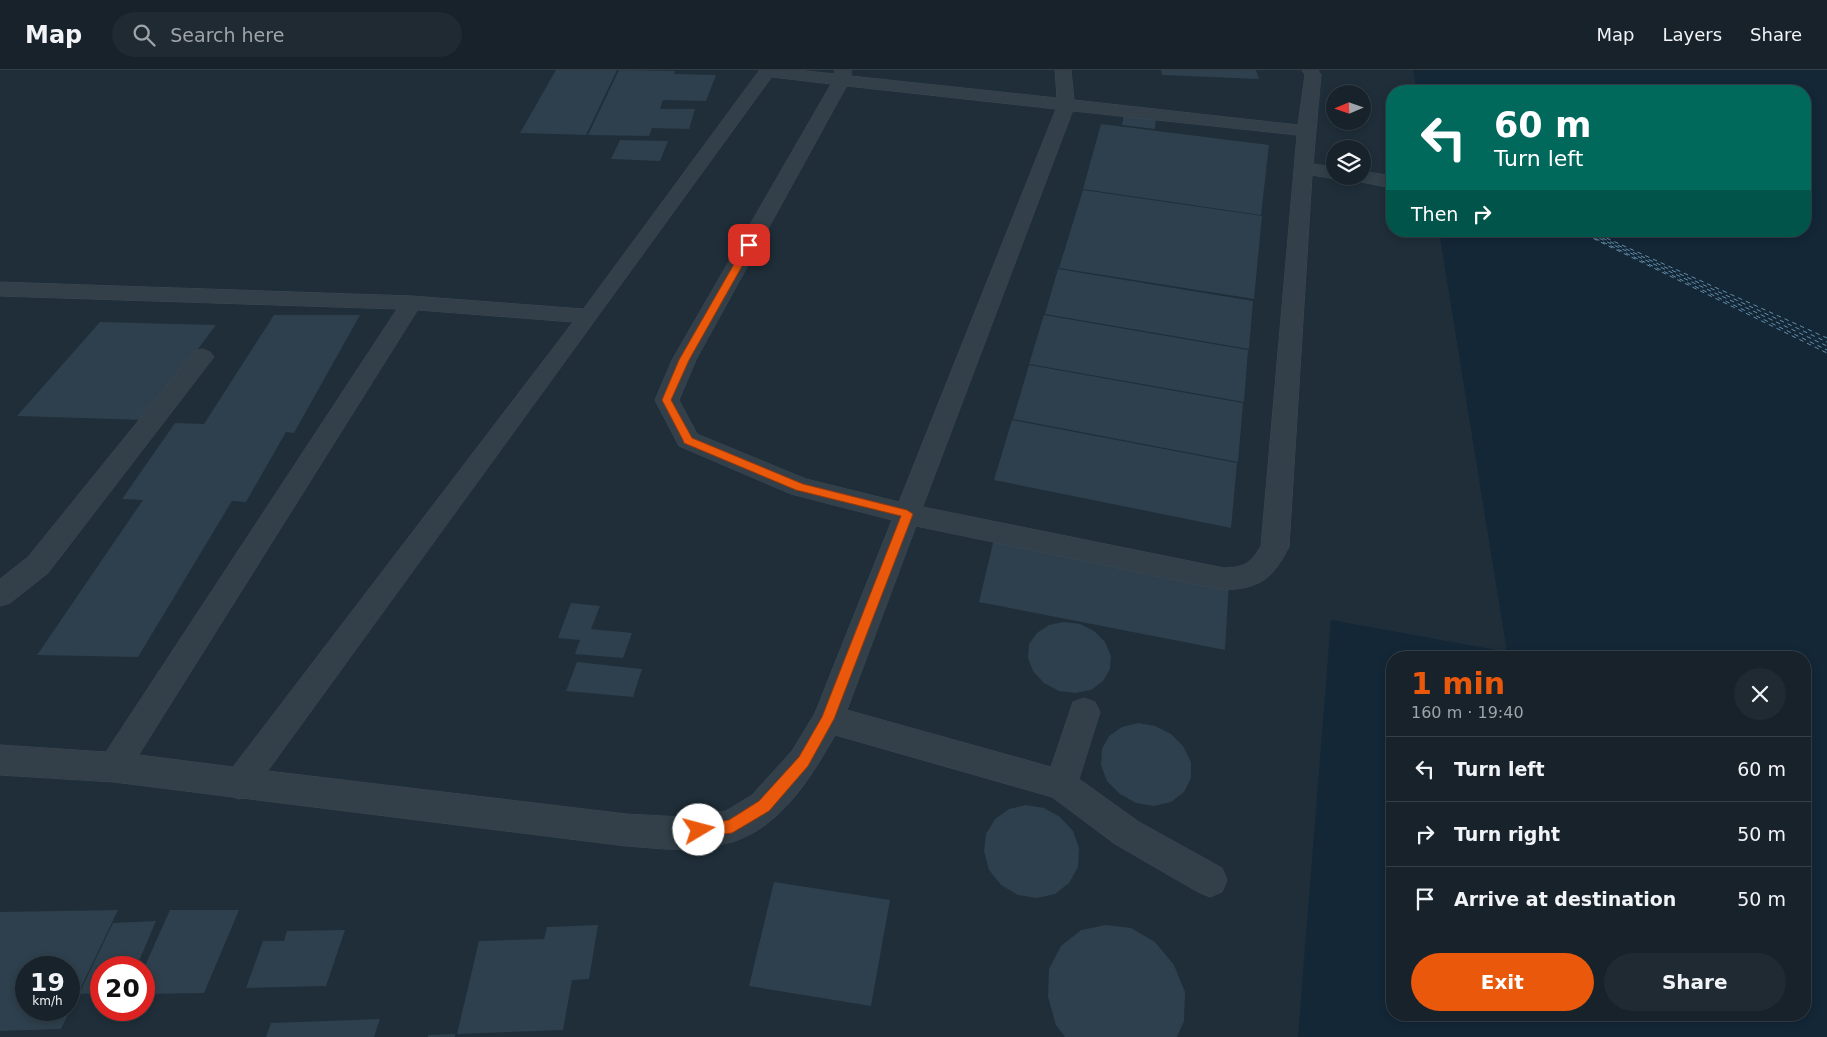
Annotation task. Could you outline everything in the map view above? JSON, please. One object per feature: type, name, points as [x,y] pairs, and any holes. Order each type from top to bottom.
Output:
[{"type":"lane","points":[[0,760],[114,767],[239,784],[626,830],[682,833],[732,826],[764,806],[804,761],[828,719],[1066,105],[1063,70]]},
{"type":"lane","points":[[843,75],[684,360],[666,400],[688,440],[800,487],[907,514],[1224,579],[1242,578],[1262,570],[1275,547],[1303,168],[1313,75],[1310,70]]},
{"type":"lane","points":[[239,784],[589,316],[769,71],[843,75],[939,84],[1066,105],[1306,131]]},
{"type":"lane","points":[[1303,168],[1326,172]]},
{"type":"lane","points":[[1371,178],[1386,181]]},
{"type":"lane","points":[[0,289],[412,303],[589,316]]},
{"type":"lane","points":[[114,767],[412,303]]},
{"type":"lane","points":[[0,595],[38,565],[202,357]]},
{"type":"lane","points":[[1061,785],[1084,712]]},
{"type":"lane","points":[[828,719],[1061,785],[1127,832],[1210,880]]},
{"type":"water","points":[[1413,70],[1827,70],[1827,1037],[1298,1037],[1331,620],[1502,651],[1386,651],[1386,1021],[1811,1021],[1811,651],[1507,651],[1440,237],[1811,237],[1811,85],[1416,85]]},
{"type":"building","points":[[556,70],[617,70],[586,135],[520,133]]},
{"type":"building","points":[[619,70],[675,71],[674,74],[716,75],[706,101],[663,100],[660,109],[695,109],[689,129],[652,128],[649,136],[588,135]]},
{"type":"building","points":[[1161,70],[1256,70],[1259,79],[1162,75]]},
{"type":"building","points":[[1124,114],[1156,118],[1155,129],[1122,125]]},
{"type":"building","points":[[1101,124],[1269,145],[1261,215],[1083,189]]},
{"type":"building","points":[[620,140],[668,141],[660,161],[611,159]]},
{"type":"building","points":[[1083,190],[1262,216],[1254,299],[1059,268]]},
{"type":"building","points":[[1058,269],[1253,301],[1249,349],[1045,314]]},
{"type":"building","points":[[274,315],[360,315],[294,433],[286,432],[246,502],[232,501],[138,657],[37,655],[143,500],[122,499],[175,423],[204,424]]},
{"type":"building","points":[[1044,315],[1248,350],[1244,402],[1029,364]]},
{"type":"building","points":[[100,322],[216,325],[145,420],[17,416]]},
{"type":"building","points":[[1029,365],[1243,403],[1238,462],[1013,419]]},
{"type":"building","points":[[1012,420],[1237,463],[1231,528],[994,480]]},
{"type":"building","points":[[994,539],[1229,582],[1225,650],[979,602]]},
{"type":"building","points":[[571,603],[600,606],[591,629],[632,633],[623,658],[575,654],[580,640],[558,638]]},
{"type":"building","points":[[1064,622],[1080,624],[1094,631],[1105,642],[1111,656],[1110,669],[1103,681],[1091,690],[1075,693],[1059,691],[1044,683],[1033,671],[1028,658],[1029,644],[1037,633],[1049,625]]},
{"type":"building","points":[[577,662],[642,669],[633,697],[566,691]]},
{"type":"building","points":[[1138,723],[1155,726],[1171,734],[1183,746],[1191,762],[1191,778],[1184,792],[1171,802],[1154,806],[1136,803],[1120,794],[1107,781],[1101,765],[1102,749],[1109,736],[1122,727]]},
{"type":"building","points":[[1026,805],[1044,808],[1060,817],[1073,831],[1079,848],[1078,867],[1069,883],[1055,894],[1037,898],[1018,895],[1001,885],[989,870],[984,851],[986,834],[995,819],[1009,809]]},
{"type":"building","points":[[774,882],[890,900],[871,1006],[749,986]]},
{"type":"building","points":[[118,910],[96,956],[90,956],[90,968],[80,989],[80,956],[15,956],[15,1021],[65,1021],[61,1029],[0,1031],[0,912]]},
{"type":"building","points":[[170,910],[239,910],[204,993],[155,994],[155,956],[149,956]]},
{"type":"building","points":[[156,921],[141,956],[97,956],[113,923]]},
{"type":"building","points":[[598,925],[589,979],[572,980],[563,1030],[457,1034],[479,941],[544,939],[547,927]]},
{"type":"building","points":[[1106,925],[1131,928],[1155,942],[1174,965],[1185,992],[1184,1021],[1177,1037],[1065,1037],[1056,1025],[1048,997],[1049,969],[1061,946],[1081,930]]},
{"type":"building","points":[[345,930],[326,986],[246,988],[263,941],[284,941],[287,931]]},
{"type":"building","points":[[90,971],[90,994],[80,994]]},
{"type":"building","points":[[380,1019],[374,1037],[266,1037],[271,1023]]},
{"type":"building","points":[[455,1034],[455,1037],[428,1037],[428,1035]]},
{"type":"ferry route","points":[[1590,237],[1827,353]]},
{"type":"ferry route","points":[[1592,237],[1827,350]]},
{"type":"ferry route","points":[[1597,237],[1827,346]]},
{"type":"ferry route","points":[[1600,237],[1827,342]]},
{"type":"ferry route","points":[[1604,237],[1827,338]]},
{"type":"route","points":[[699,830],[732,826],[764,806],[804,761],[828,719],[907,514],[800,487],[688,440],[666,400],[684,360],[749,245]]}]
